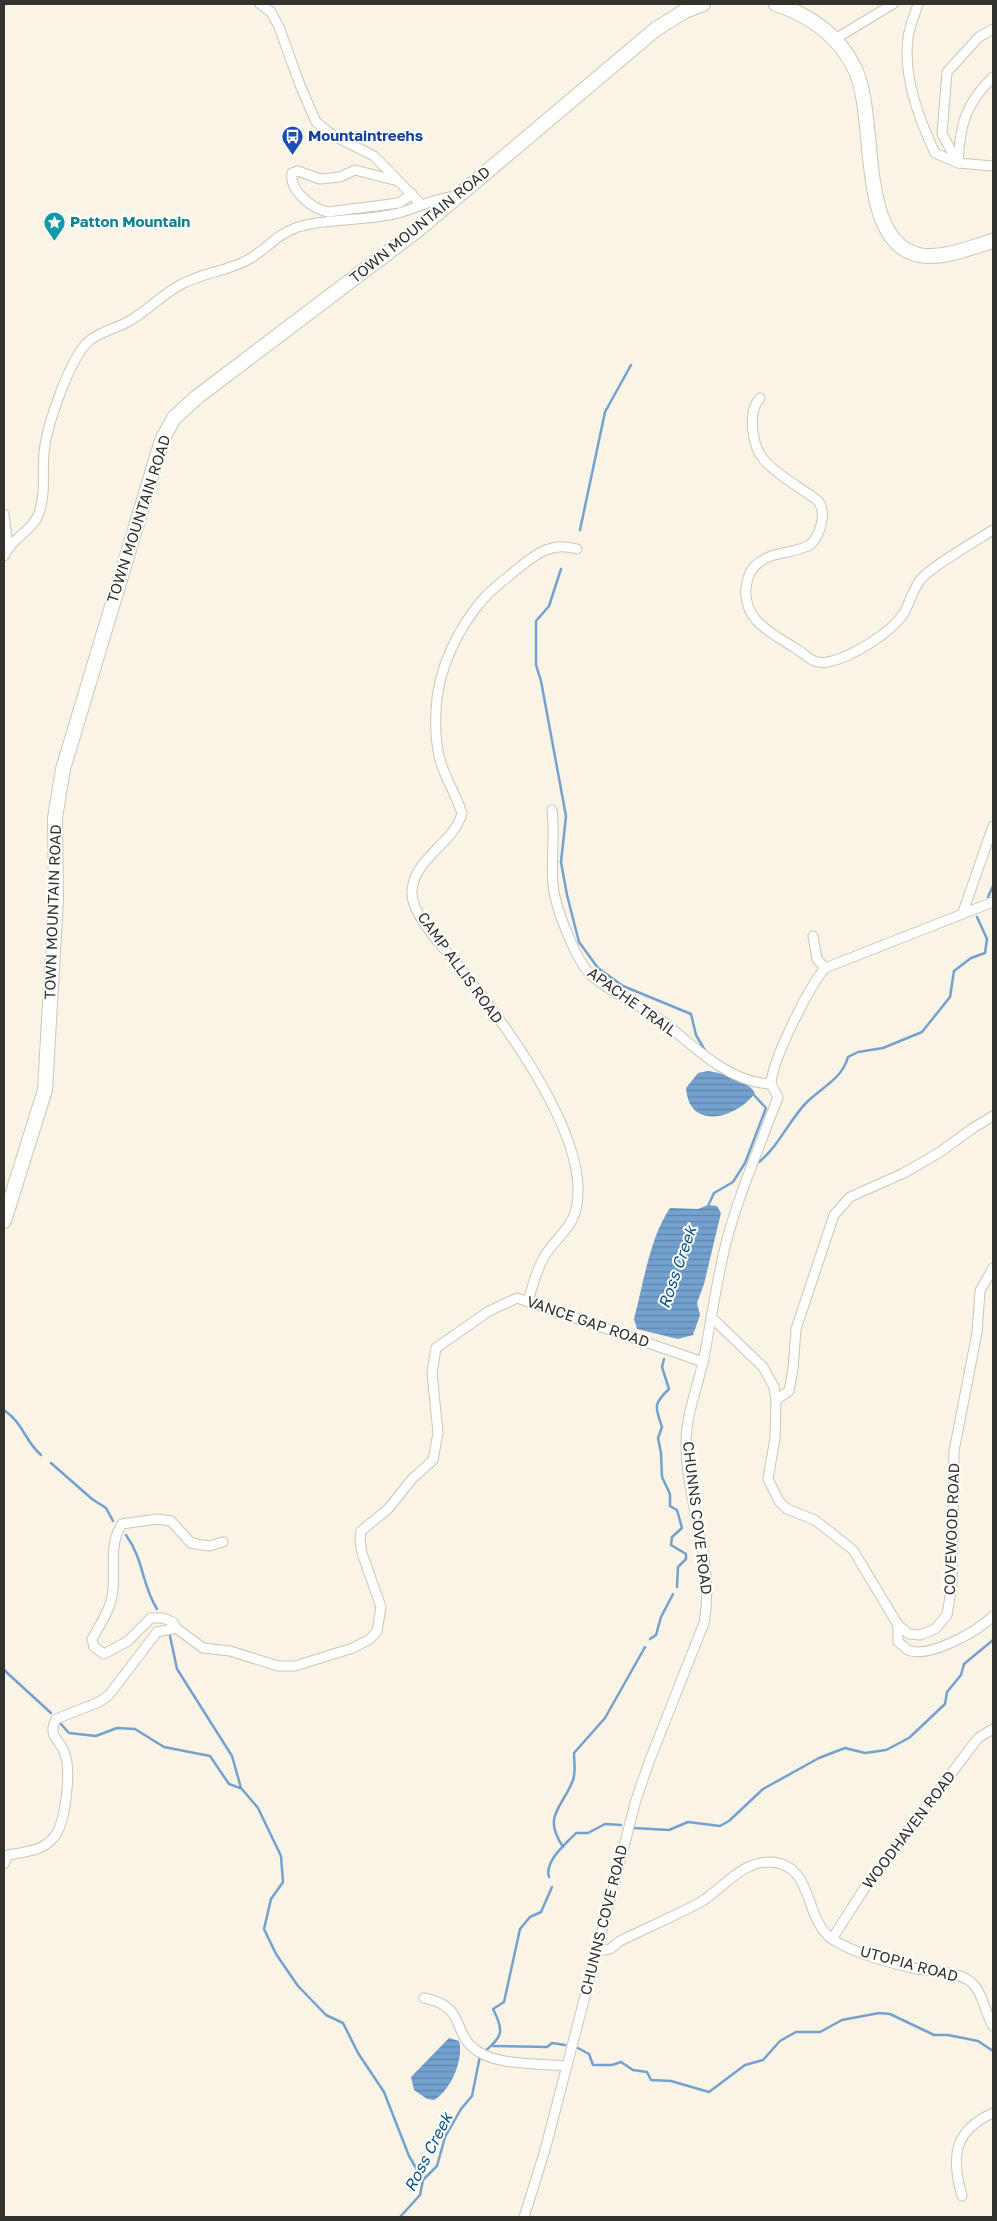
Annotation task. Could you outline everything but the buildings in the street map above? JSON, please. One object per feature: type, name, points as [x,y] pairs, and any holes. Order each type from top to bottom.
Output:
[{"type":"main road","name":"TOWN MOUNTAIN ROAD","points":[[4,1221],[45,1090],[56,899],[55,818],[58,793],[69,745],[162,440],[174,418],[197,397],[370,266],[457,196],[656,28],[700,4]]},
{"type":"main road","points":[[776,4],[807,17],[834,39],[848,55],[860,82],[868,124],[876,199],[885,227],[892,239],[913,253],[934,256],[993,241]]},
{"type":"street","points":[[260,4],[271,12],[279,27],[316,122],[334,136],[374,156],[421,204]]},
{"type":"street","points":[[834,39],[893,4]]},
{"type":"street","points":[[917,4],[908,38],[910,82],[924,130],[935,153],[958,164],[993,166]]},
{"type":"street","points":[[958,164],[942,134],[947,72],[979,37],[993,29]]},
{"type":"street","points":[[958,164],[960,132],[968,106],[993,77]]},
{"type":"street","points":[[398,180],[355,170],[340,177],[320,179],[298,171],[292,173],[291,179],[296,190],[310,204],[318,210],[328,212],[399,203],[412,194]]},
{"type":"street","points":[[4,556],[8,546],[31,526],[39,514],[43,492],[44,451],[49,429],[59,398],[80,352],[90,340],[127,322],[182,283],[243,262],[284,233],[297,227],[403,212],[436,198],[457,196]]},
{"type":"street","points":[[760,398],[754,405],[752,430],[762,457],[820,503],[823,512],[817,535],[810,545],[777,552],[753,567],[746,585],[747,604],[755,619],[767,632],[796,648],[809,660],[827,662],[847,655],[874,640],[904,613],[920,579],[993,530]]},
{"type":"street","points":[[4,514],[8,546]]},
{"type":"street","name":"CAMP ALLIS ROAD","points":[[528,1301],[543,1258],[573,1218],[577,1208],[576,1172],[571,1146],[550,1100],[527,1061],[466,974],[424,922],[413,901],[412,891],[418,872],[457,827],[462,813],[440,760],[436,738],[436,709],[447,659],[474,611],[496,587],[533,557],[550,548],[564,545],[577,549]]},
{"type":"street","name":"APACHE TRAIL","points":[[552,810],[553,889],[573,948],[583,967],[610,989],[665,1023],[700,1054],[739,1075],[771,1084]]},
{"type":"street","points":[[963,912],[993,826]]},
{"type":"street","points":[[813,936],[817,959],[825,968],[963,912],[993,902]]},
{"type":"street","name":"CHUNNS COVE ROAD","points":[[524,2217],[545,2150],[639,1793],[649,1762],[701,1635],[707,1608],[705,1560],[691,1481],[686,1440],[687,1424],[703,1362],[726,1244],[735,1212],[778,1098],[771,1084],[777,1062],[808,992],[825,968]]},
{"type":"street","points":[[776,1400],[789,1391],[794,1369],[796,1329],[834,1215],[850,1197],[904,1172],[940,1152],[993,1116]]},
{"type":"street","name":"COVEWOOD ROAD","points":[[898,1625],[909,1634],[920,1635],[935,1629],[947,1615],[952,1584],[954,1451],[977,1333],[980,1291],[993,1268]]},
{"type":"street","name":"VANCE GAP ROAD","points":[[176,1628],[203,1648],[230,1651],[252,1660],[278,1666],[302,1664],[353,1648],[370,1639],[377,1631],[381,1607],[362,1553],[361,1531],[388,1509],[412,1479],[434,1460],[438,1433],[432,1373],[436,1348],[489,1311],[517,1298],[703,1362]]},
{"type":"street","points":[[711,1317],[763,1367],[774,1387],[776,1400],[775,1438],[768,1479],[779,1501],[787,1509],[815,1520],[853,1550],[898,1625],[898,1642],[908,1650],[931,1651],[960,1638],[993,1616]]},
{"type":"street","points":[[4,1864],[8,1855],[37,1849],[45,1844],[54,1837],[59,1828],[67,1792],[65,1753],[55,1741],[52,1730],[56,1719],[99,1702],[109,1695],[157,1632],[176,1628],[173,1622],[163,1618],[151,1618],[118,1648],[104,1654],[94,1647],[92,1639],[108,1610],[113,1590],[113,1562],[117,1532],[122,1524],[157,1519],[171,1521],[191,1543],[209,1546],[224,1542]]},
{"type":"street","name":"WOODHAVEN ROAD","points":[[832,1939],[862,1892],[978,1738],[993,1729]]},
{"type":"street","name":"UTOPIA ROAD","points":[[596,1951],[610,1949],[620,1941],[700,1902],[738,1873],[758,1863],[768,1862],[784,1865],[800,1877],[819,1924],[832,1939],[858,1951],[915,1969],[956,1976],[970,1981],[980,1993],[993,2026]]},
{"type":"street","points":[[424,1998],[438,2000],[449,2006],[455,2013],[466,2040],[480,2053],[499,2060],[567,2066]]},
{"type":"street","points":[[962,2196],[956,2174],[957,2146],[975,2123],[993,2113]]},
{"type":"water","points":[[708,1071],[740,1080],[755,1093],[747,1102],[726,1114],[714,1116],[704,1115],[695,1111],[689,1102],[686,1088],[698,1073]]},
{"type":"water","points":[[708,1205],[717,1206],[721,1213],[704,1284],[697,1303],[700,1315],[693,1335],[678,1339],[637,1329],[634,1319],[644,1277],[652,1247],[663,1220],[670,1208],[698,1209]]},
{"type":"water","points":[[449,2038],[459,2041],[460,2056],[455,2074],[440,2095],[434,2100],[427,2099],[414,2090],[411,2077]]},
{"type":"waterway","points":[[580,530],[605,412],[631,365]]},
{"type":"waterway","points":[[561,569],[549,606],[536,621],[536,665],[541,681],[566,816],[561,862],[579,942],[598,968],[623,986],[691,1014],[696,1035],[707,1054]]},
{"type":"waterway","points":[[988,897],[993,886]]},
{"type":"waterway","points":[[759,1162],[766,1156],[807,1102],[836,1077],[845,1065],[848,1057],[858,1052],[883,1048],[922,1032],[950,997],[954,971],[971,958],[985,953],[987,939],[977,917]]},
{"type":"waterway","points":[[708,1206],[714,1193],[733,1182],[745,1163],[766,1108],[752,1093]]},
{"type":"waterway","name":"Ross Creek","points":[[664,1359],[662,1367],[669,1389],[660,1398],[657,1406],[662,1427],[658,1438],[662,1477],[670,1494],[670,1506],[677,1510],[682,1528],[672,1537],[671,1545],[686,1554],[686,1559],[678,1567],[677,1587]]},
{"type":"waterway","points":[[4,1410],[16,1421],[31,1444],[41,1455]]},
{"type":"waterway","points":[[51,1463],[92,1499],[106,1508],[113,1521]]},
{"type":"waterway","points":[[126,1535],[132,1544],[148,1591],[157,1609]]},
{"type":"waterway","name":"Ross Creek","points":[[650,1639],[656,1635],[661,1617],[673,1594]]},
{"type":"waterway","points":[[170,1636],[177,1669],[232,1756],[241,1788],[258,1808],[281,1856],[283,1882],[271,1899],[264,1929],[276,1954],[298,1986],[326,2015],[343,2023],[358,2053],[384,2092],[409,2156],[423,2180]]},
{"type":"waterway","points":[[633,1828],[669,1830],[688,1822],[720,1826],[729,1821],[763,1789],[819,1758],[845,1748],[865,1753],[886,1750],[909,1738],[945,1704],[947,1692],[961,1675],[964,1664],[993,1640]]},
{"type":"waterway","name":"Ross Creek","points":[[563,1847],[554,1827],[554,1819],[574,1777],[574,1753],[605,1718],[645,1647]]},
{"type":"waterway","points":[[4,1670],[51,1713]]},
{"type":"waterway","points":[[61,1724],[69,1733],[96,1736],[117,1728],[135,1729],[164,1747],[210,1756],[229,1784],[240,1788]]},
{"type":"waterway","points":[[549,1877],[548,1871],[553,1859],[576,1833],[588,1833],[605,1824],[621,1825]]},
{"type":"waterway","name":"Ross Creek","points":[[484,2052],[495,2042],[500,2034],[499,2023],[493,2009],[504,2002],[520,1929],[530,1917],[541,1912],[552,1887]]},
{"type":"waterway","points":[[578,2048],[589,2054],[593,2065],[612,2065],[621,2062],[633,2070],[647,2072],[651,2080],[671,2081],[709,2092],[745,2065],[763,2060],[780,2041],[796,2032],[820,2032],[842,2020],[879,2013],[890,2014],[934,2035],[948,2035],[978,2041],[993,2051]]},
{"type":"waterway","points":[[493,2046],[547,2047],[552,2043],[565,2045]]},
{"type":"waterway","name":"Ross Creek","points":[[400,2217],[420,2195],[423,2180],[437,2166],[445,2137],[461,2109],[472,2096],[480,2056]]},
{"type":"place","name":"Mountaintreehs","points":[[292,155]]},
{"type":"place","name":"Patton Mountain","points":[[54,241]]}]
